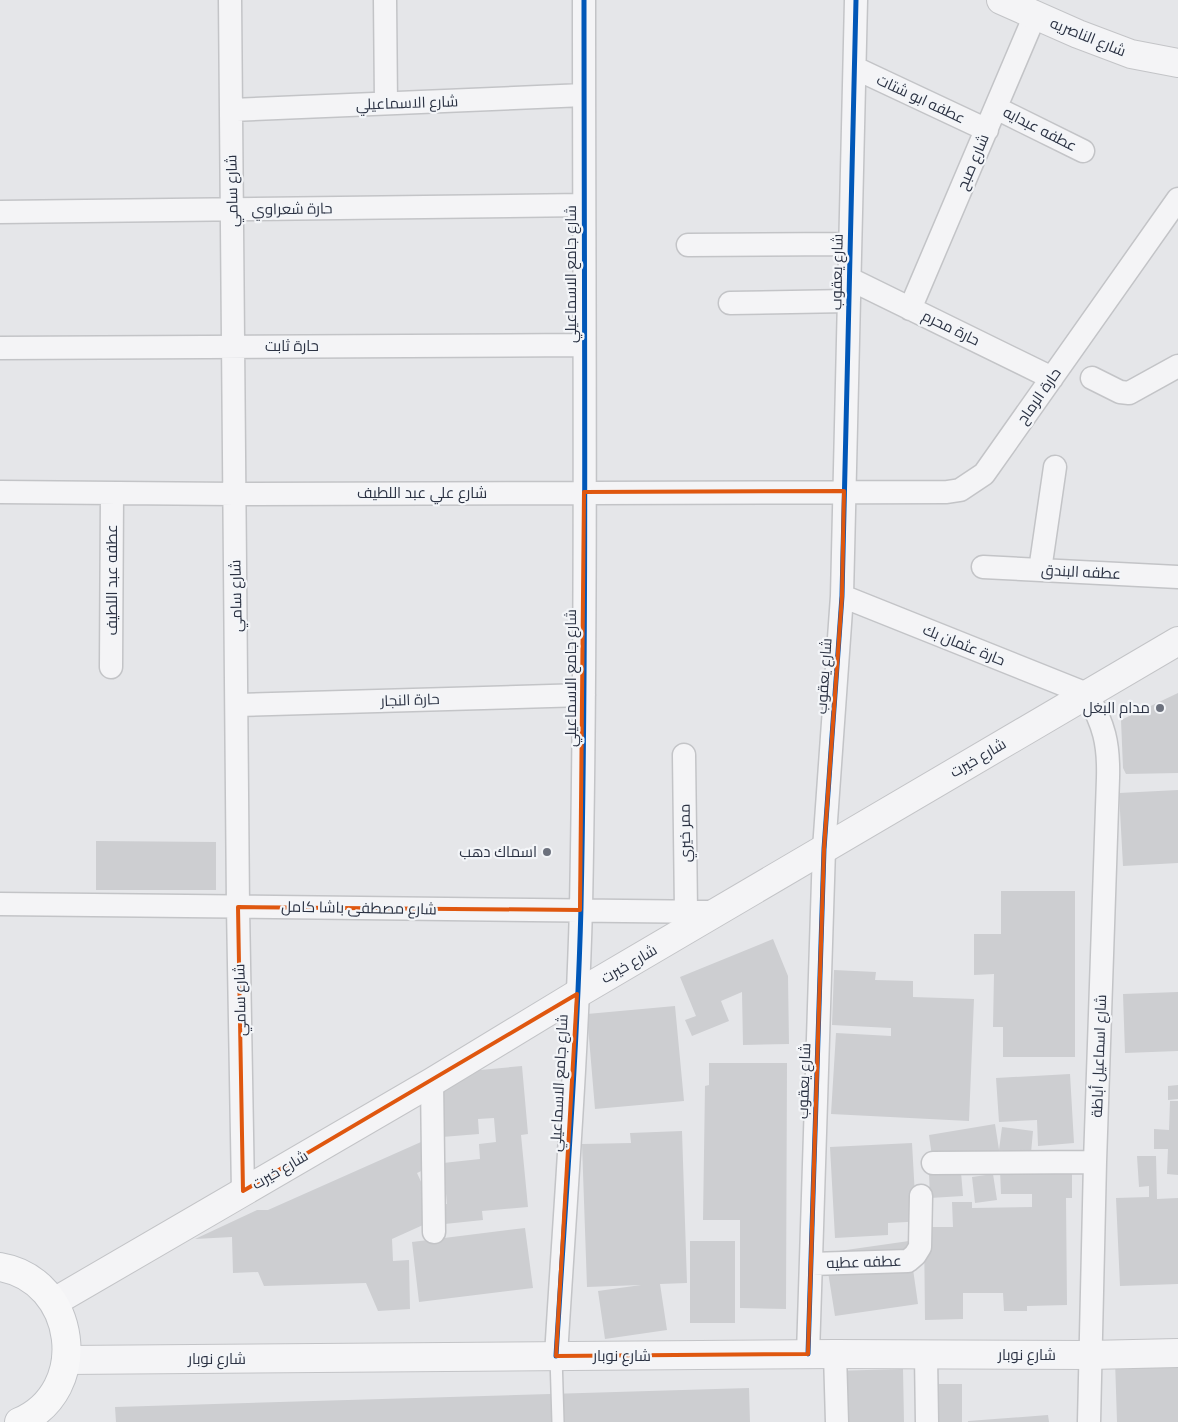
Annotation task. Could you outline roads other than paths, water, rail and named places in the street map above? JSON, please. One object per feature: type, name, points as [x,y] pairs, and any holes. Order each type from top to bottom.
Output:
[{"type":"main road","points":[[0,1267],[9,1268],[27,1276],[42,1287],[54,1302],[63,1320],[67,1340],[66,1360],[60,1383],[46,1403],[28,1418],[19,1422]]},
{"type":"street","name":"شارع سامي","points":[[230,0],[238,907],[243,1191]]},
{"type":"street","points":[[385,0],[386,104]]},
{"type":"street","name":"شارع جامع الاسماعيلي","points":[[556,1356],[577,994],[580,910],[584,695],[584,0]]},
{"type":"street","name":"شارع يعقوب","points":[[808,1354],[824,849],[842,596],[856,0]]},
{"type":"street","name":"شارع الناصريه","points":[[1001,0],[1131,54],[1178,64]]},
{"type":"street","name":"شارع صبح","points":[[910,308],[1035,15]]},
{"type":"street","name":"عطفه ابو شتات","points":[[855,68],[987,130]]},
{"type":"street","name":"شارع الاسماعيلي","points":[[231,110],[584,95]]},
{"type":"street","name":"عطفه عبدايه","points":[[996,108],[1083,151]]},
{"type":"street","name":"حارة الرماح","points":[[844,491],[947,492],[960,490],[984,474],[1178,199]]},
{"type":"street","name":"حارة شعراوي","points":[[0,212],[584,205]]},
{"type":"street","points":[[688,245],[850,244]]},
{"type":"street","name":"حارة محرم","points":[[850,279],[1052,378]]},
{"type":"street","points":[[730,303],[849,301]]},
{"type":"street","name":"حارة ثابت","points":[[0,348],[584,345]]},
{"type":"street","points":[[1092,378],[1120,392],[1129,393],[1178,366]]},
{"type":"street","points":[[1040,570],[1055,467]]},
{"type":"street","name":"شارع علي عبد اللطيف","points":[[0,492],[235,494],[844,491]]},
{"type":"street","name":"عطفه عبد اللطيف","points":[[111,667],[112,494]]},
{"type":"street","name":"عطفه البندق","points":[[983,567],[1178,577]]},
{"type":"street","name":"حارة عثمان بك","points":[[842,596],[1087,694]]},
{"type":"street","name":"شارع خيرت","points":[[54,1302],[432,1082],[577,994],[1178,641]]},
{"type":"street","name":"شارع اسماعيل أباظة","points":[[1087,694],[1105,735],[1108,756],[1089,1355],[1089,1422]]},
{"type":"street","name":"حارة النجار","points":[[236,704],[584,695]]},
{"type":"street","name":"ممر خيري","points":[[684,755],[686,911]]},
{"type":"street","name":"شارع مصطفى باشا كامل","points":[[0,904],[718,912]]},
{"type":"street","points":[[432,1082],[434,1232]]},
{"type":"street","points":[[933,1163],[1095,1162]]},
{"type":"street","name":"عطفه عطيه","points":[[811,1264],[908,1261],[916,1255],[920,1247],[921,1196]]},
{"type":"street","name":"شارع نوبار","points":[[66,1360],[1178,1353]]},
{"type":"street","points":[[835,1354],[837,1422]]},
{"type":"street","points":[[926,1355],[927,1422]]},
{"type":"lane","points":[[556,1356],[558,1422]]},
{"type":"place","name":"مدام البغل","points":[[1160,708]]},
{"type":"place","name":"اسماك دهب","points":[[547,852]]}]
